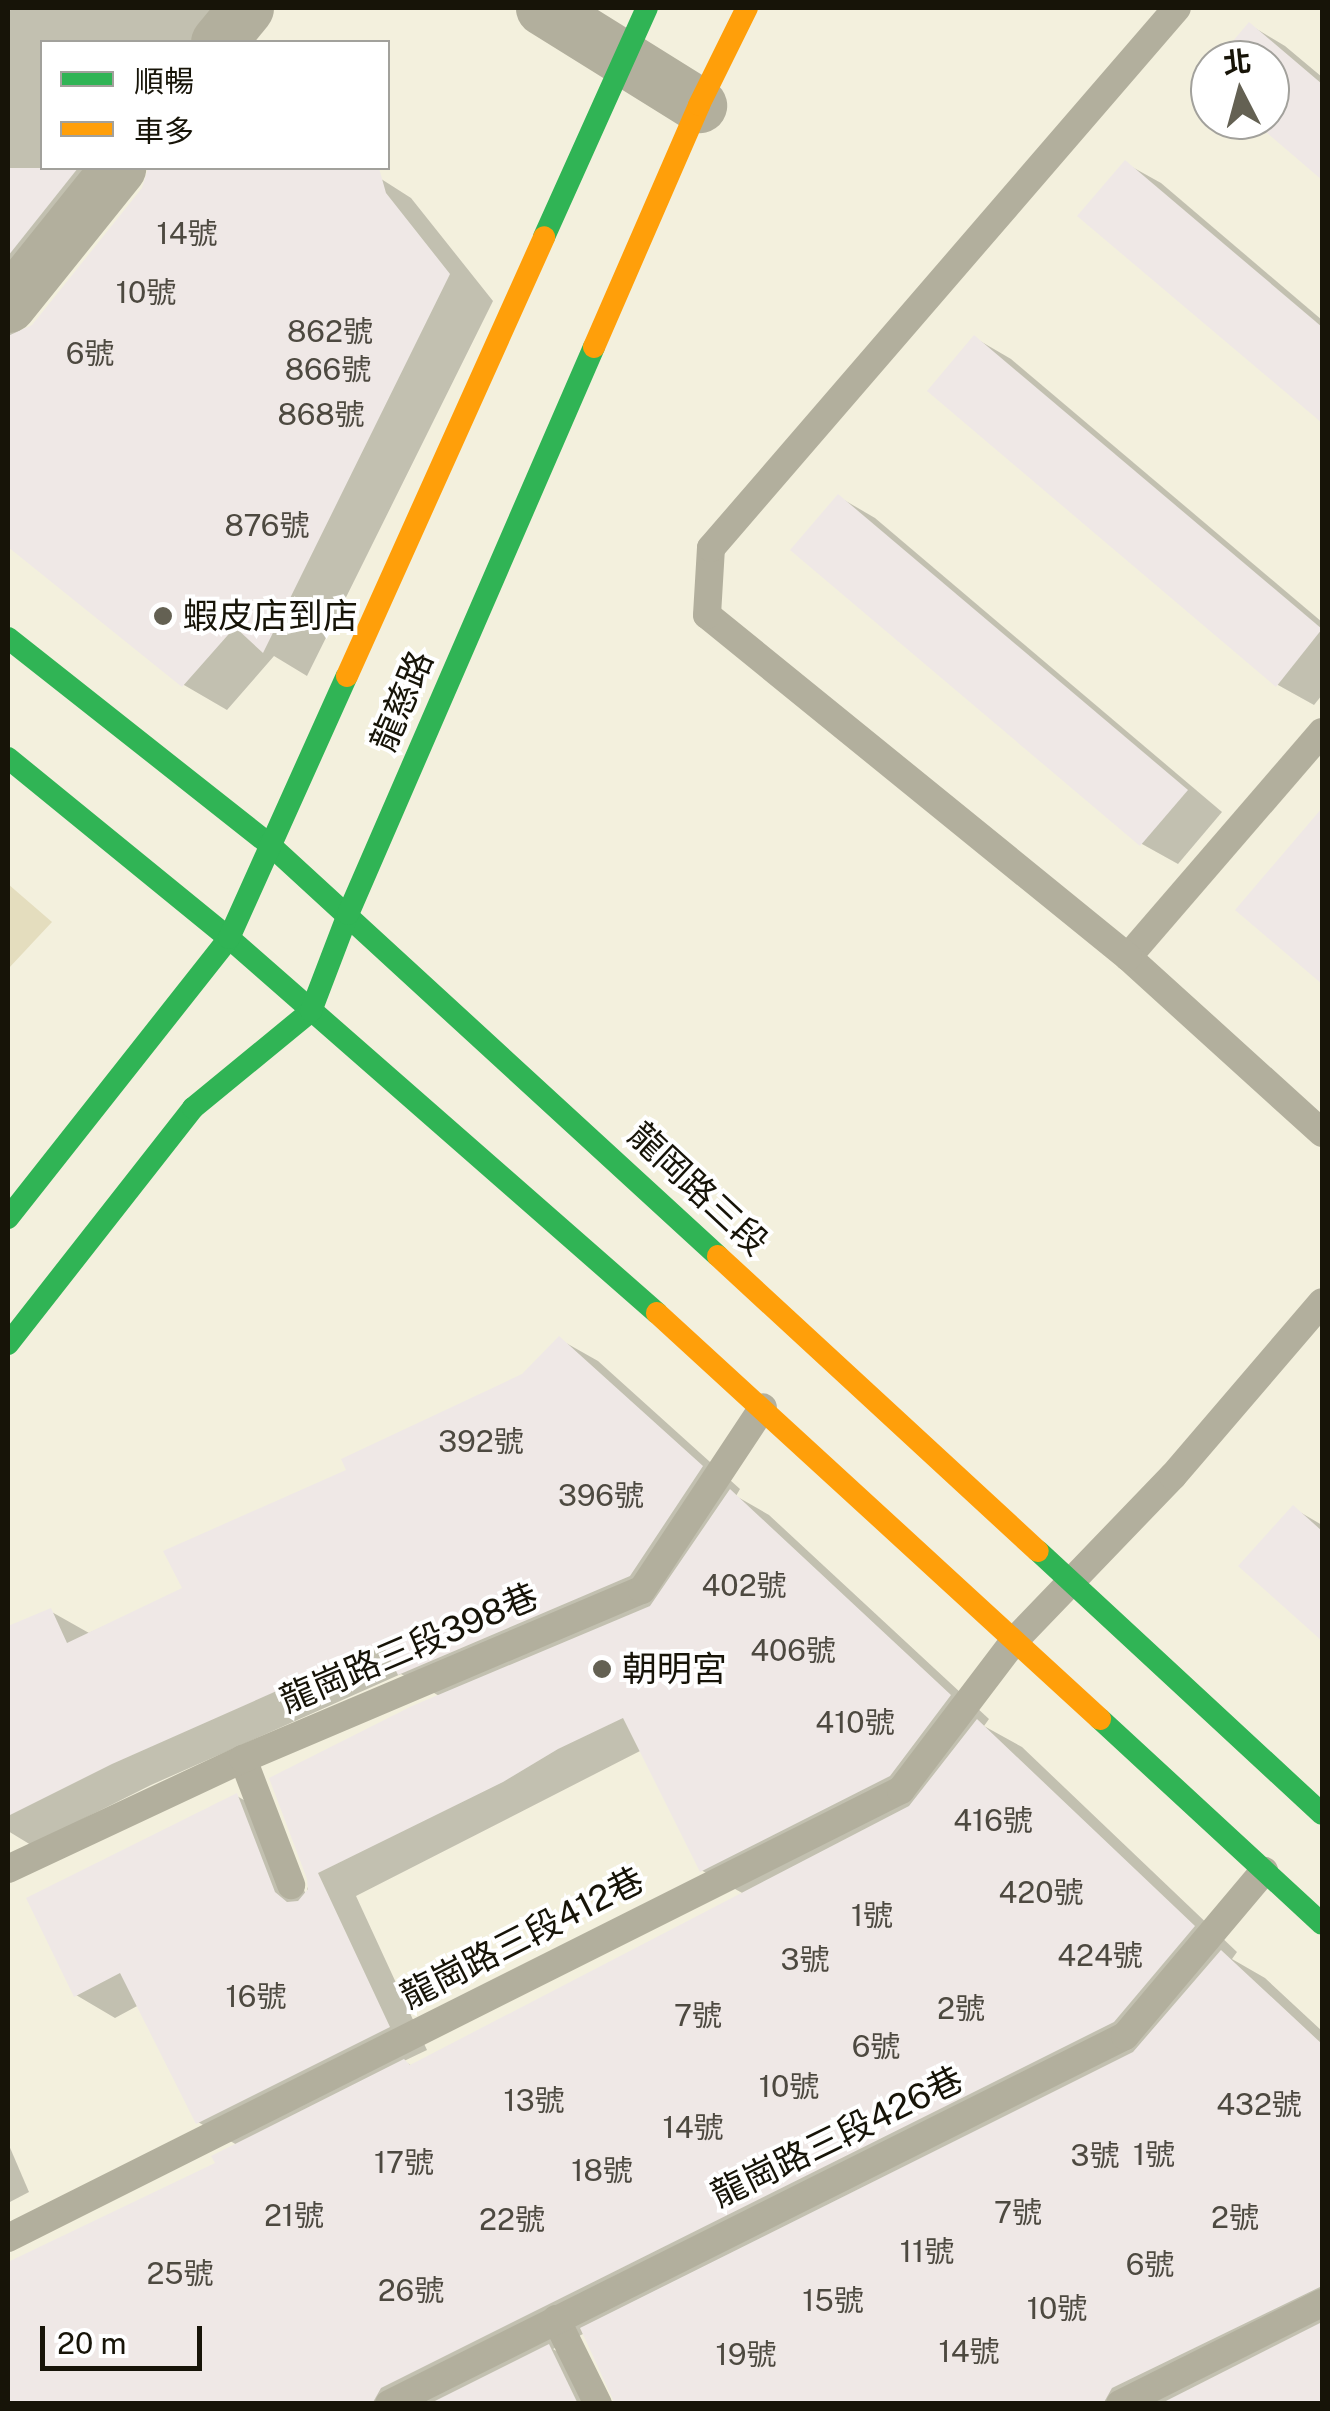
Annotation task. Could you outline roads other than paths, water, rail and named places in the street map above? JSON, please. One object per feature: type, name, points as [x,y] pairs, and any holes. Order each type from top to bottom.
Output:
[{"type":"main road","name":"龍慈路","points":[[8,1218],[229,938],[647,8]]},
{"type":"main road","name":"龍慈路","points":[[311,1012],[348,914],[698,105],[747,8]]},
{"type":"main road","name":"龍岡路三段","points":[[8,638],[268,844],[348,914],[1322,1814]]},
{"type":"main road","points":[[8,758],[229,938],[763,1407],[1322,1924]]},
{"type":"main road","points":[[8,1344],[193,1108],[311,1012]]},
{"type":"street","points":[[220,40],[246,8]]},
{"type":"street","points":[[543,8],[698,105]]},
{"type":"street","points":[[8,305],[116,170]]},
{"type":"lane","points":[[1177,8],[711,548],[706,616],[1128,958],[1322,1133]]},
{"type":"lane","points":[[1128,958],[1322,732]]},
{"type":"lane","name":"龍崗路三段412巷","points":[[8,2238],[901,1790],[1015,1640],[1173,1476],[1322,1302]]},
{"type":"lane","name":"龍崗路三段398巷","points":[[8,1868],[243,1759],[642,1590],[763,1407]]},
{"type":"lane","points":[[243,1759],[291,1884]]},
{"type":"lane","name":"龍崗路三段426巷","points":[[389,2404],[1125,2036],[1264,1871]]},
{"type":"lane","points":[[1120,2404],[1322,2304]]},
{"type":"lane","points":[[556,2319],[598,2404]]},
{"type":"place","name":"蝦皮店到店","points":[[163,616]]},
{"type":"place","name":"朝明宮","points":[[602,1669]]}]
